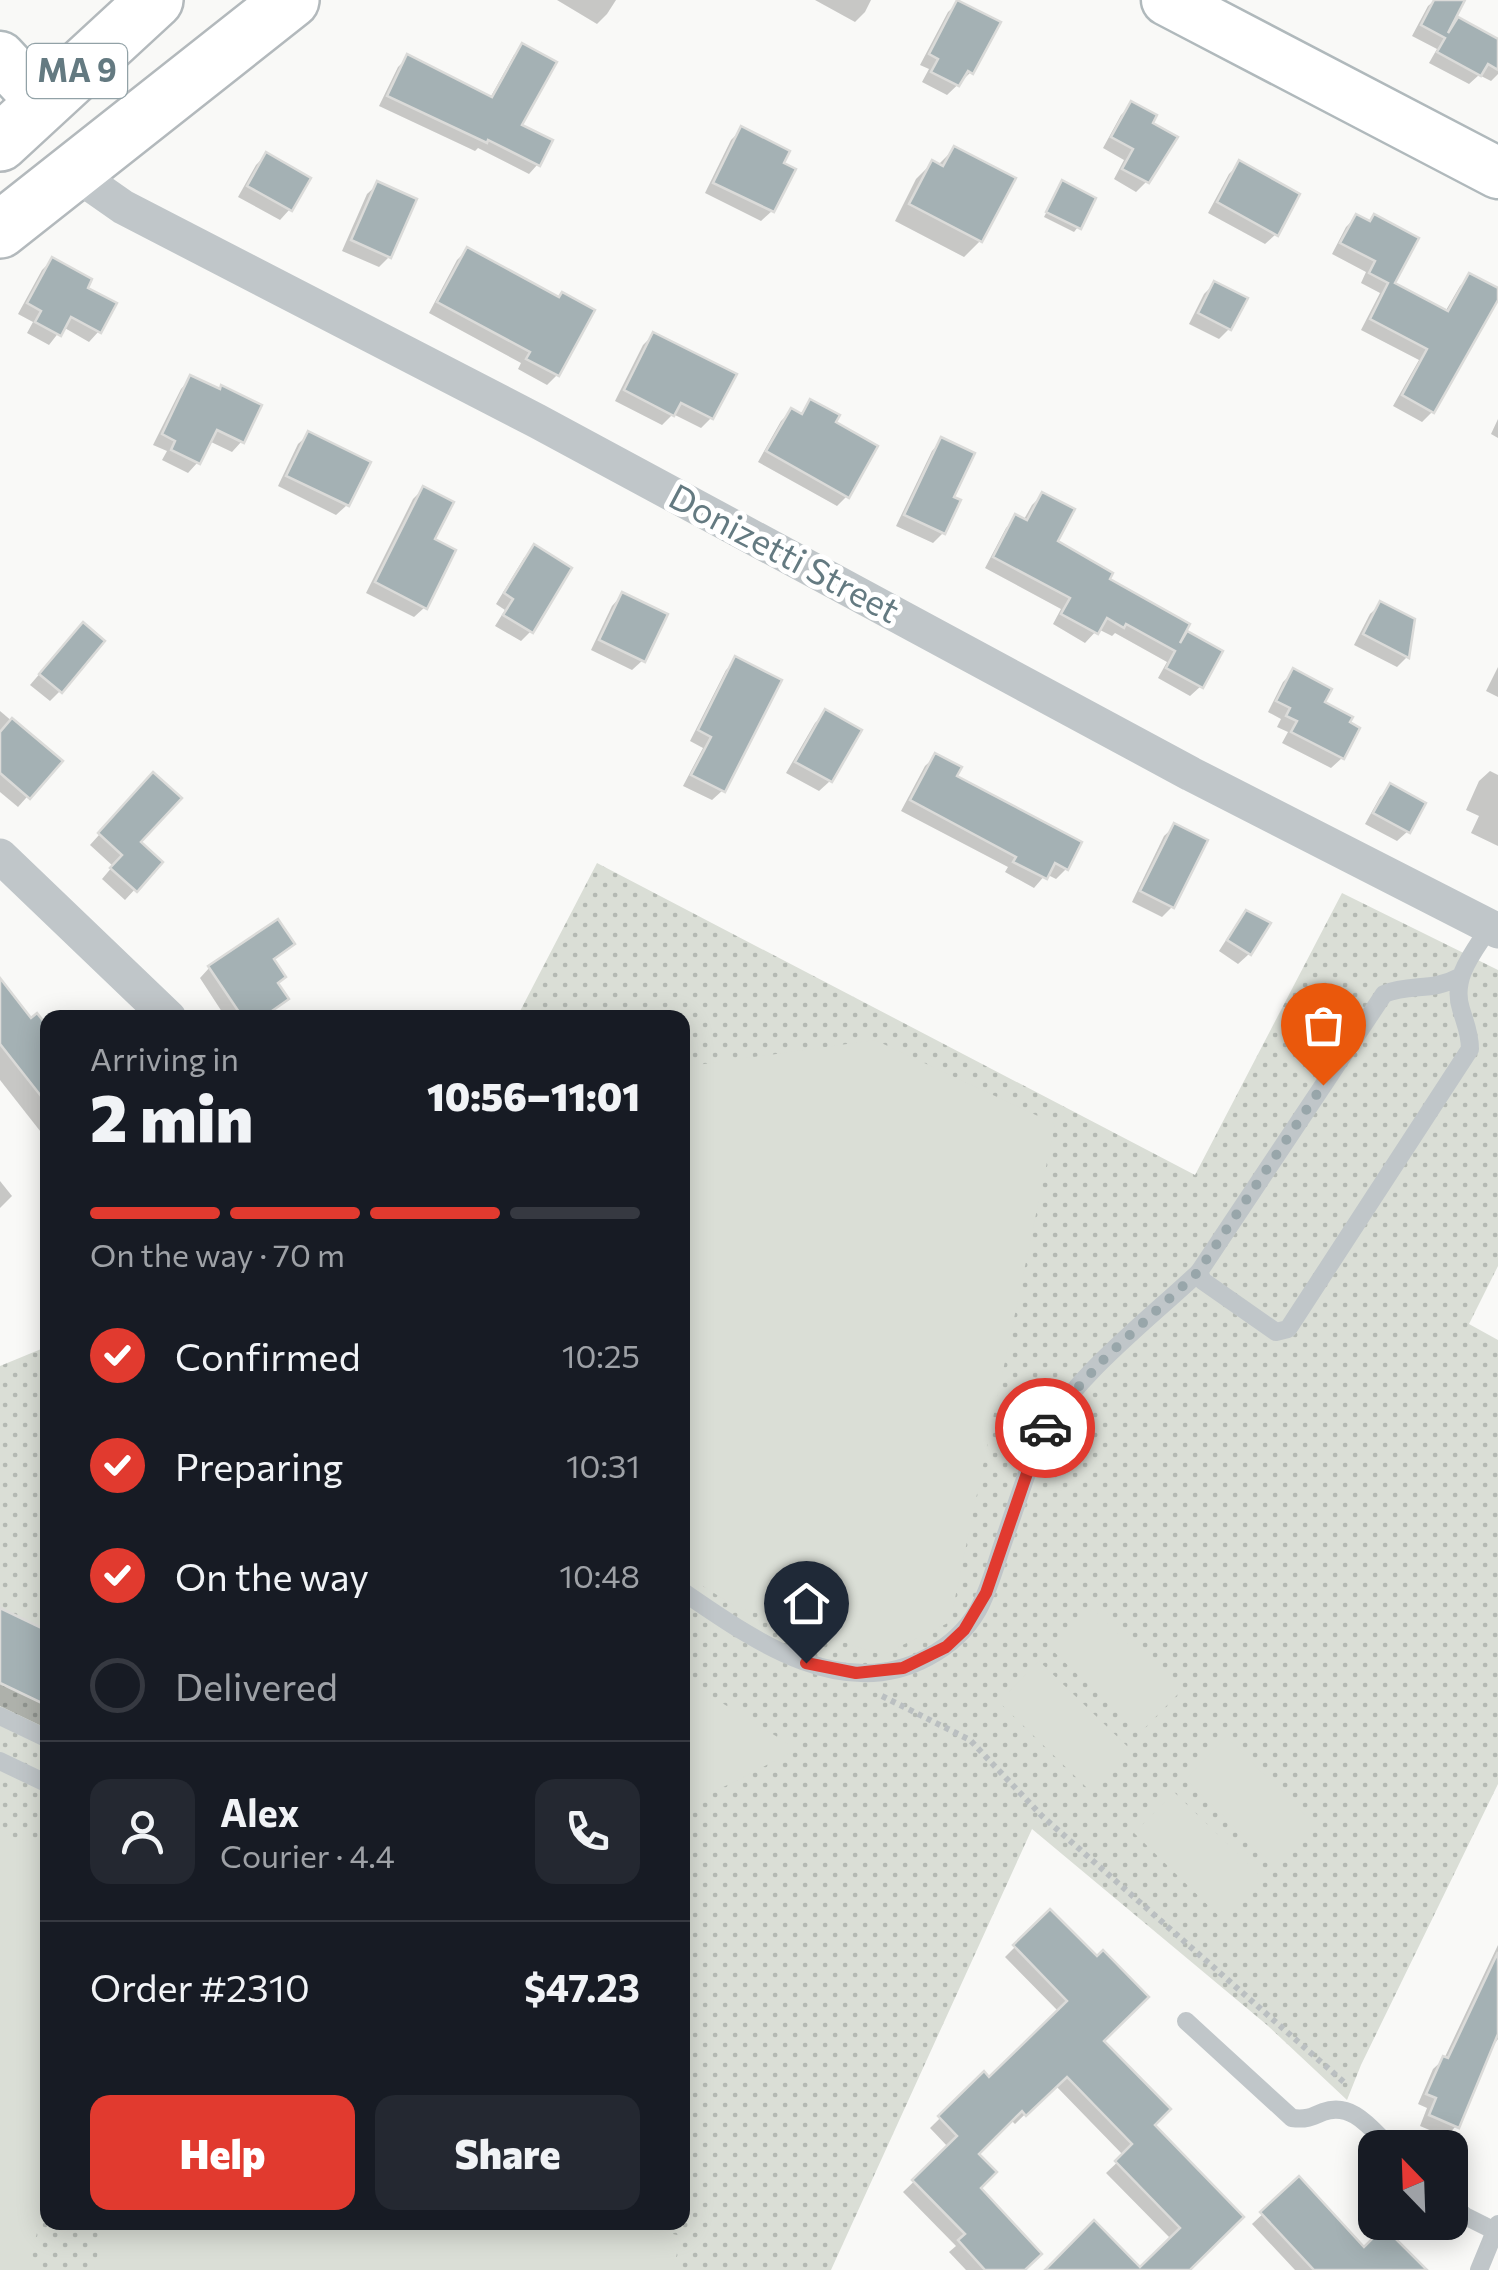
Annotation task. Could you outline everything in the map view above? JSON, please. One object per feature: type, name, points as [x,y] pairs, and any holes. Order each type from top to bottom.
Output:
[{"type":"highway","name":"MA 9","points":[[0,143],[155,0]]},
{"type":"highway","points":[[180,0],[198,38],[223,52]]},
{"type":"highway","name":"MA 9","points":[[0,230],[291,0]]},
{"type":"main road","points":[[1167,0],[1498,172]]},
{"type":"main road","points":[[0,57],[42,102]]},
{"type":"street","name":"Donizetti Street","points":[[73,172],[123,207],[537,420],[1174,765],[1493,929]]},
{"type":"street","points":[[3,866],[159,1010]]},
{"type":"lane","points":[[690,1597],[783,1654],[856,1673],[903,1668],[946,1647],[964,1630],[986,1593],[1046,1427],[1106,1357],[1198,1272],[1384,994],[1404,988],[1438,987],[1459,978],[1493,929]]},
{"type":"lane","points":[[1198,1272],[1203,1281],[1276,1332],[1286,1331],[1470,1049],[1469,1029],[1459,1000],[1459,978]]},
{"type":"lane","points":[[0,1716],[40,1735]]},
{"type":"lane","points":[[0,1761],[40,1780]]},
{"type":"lane","points":[[1186,2021],[1292,2118],[1311,2118],[1342,2109],[1372,2130]]},
{"type":"lane","points":[[1468,2217],[1496,2227],[1479,2270]]},
{"type":"path","points":[[856,1673],[864,1687],[970,1740],[1042,1816],[1364,2100],[1357,2116]]},
{"type":"shaded area","points":[[597,863],[1195,1175],[1342,893],[1498,970],[1498,1266],[1469,1324],[1498,1340],[1498,1784],[1347,2100],[1267,2025],[1032,1829],[831,2270],[0,2270],[0,1366],[40,1349],[40,2230],[690,2230],[690,1010],[521,1010]]},
{"type":"shaded area","points":[[875,1040],[1055,1124],[950,1622],[882,1655],[733,1605],[690,1578],[690,1066]]},
{"type":"shaded area","points":[[1091,1607],[1179,1693],[1139,1734],[1050,1648]]},
{"type":"shaded area","points":[[1039,1661],[1128,1747],[1087,1788],[999,1702]]},
{"type":"shaded area","points":[[690,1684],[797,1749],[690,1803]]},
{"type":"shaded area","points":[[1226,1737],[1315,1824],[1274,1865],[1186,1779]]},
{"type":"shaded area","points":[[1174,1792],[1263,1878],[1222,1919],[1134,1833]]},
{"type":"shaded area","points":[[0,1834],[40,1843],[40,2220],[28,2270],[0,2270]]},
{"type":"shaded area","points":[[103,2230],[657,2230],[681,2236],[673,2270],[94,2270]]},
{"type":"building","points":[[957,0],[1001,22],[973,74],[968,71],[959,86],[931,72],[938,59],[929,54]]},
{"type":"building","points":[[1434,0],[1465,0],[1448,33],[1458,17],[1498,39],[1498,70],[1488,64],[1481,76],[1437,52],[1445,38],[1421,25]]},
{"type":"building","points":[[522,43],[557,62],[522,125],[553,140],[540,166],[387,96],[407,54],[492,97]]},
{"type":"building","points":[[1131,101],[1157,115],[1153,123],[1178,137],[1149,183],[1122,169],[1133,149],[1111,137]]},
{"type":"building","points":[[741,126],[790,151],[784,163],[796,169],[774,212],[713,183]]},
{"type":"building","points":[[954,146],[1016,178],[982,242],[909,204],[932,160],[943,166]]},
{"type":"building","points":[[266,152],[311,178],[292,211],[247,186]]},
{"type":"building","points":[[1239,160],[1300,194],[1278,236],[1217,202]]},
{"type":"building","points":[[1062,180],[1096,198],[1081,229],[1046,212]]},
{"type":"building","points":[[377,181],[417,199],[391,258],[351,240]]},
{"type":"building","points":[[1356,214],[1370,221],[1374,214],[1419,238],[1395,283],[1448,311],[1469,273],[1498,288],[1498,300],[1434,413],[1402,395],[1427,349],[1370,319],[1388,283],[1369,273],[1375,261],[1340,243]]},
{"type":"building","points":[[467,247],[559,297],[562,292],[595,310],[559,376],[526,359],[530,352],[437,302]]},
{"type":"building","points":[[52,257],[92,279],[88,288],[117,303],[101,333],[71,317],[61,336],[35,322],[41,311],[27,303]]},
{"type":"building","points":[[1214,281],[1248,298],[1231,330],[1198,313]]},
{"type":"building","points":[[653,332],[737,374],[713,419],[681,403],[674,416],[624,390]]},
{"type":"building","points":[[190,375],[262,405],[244,443],[217,430],[200,464],[171,450],[175,441],[162,434]]},
{"type":"building","points":[[810,399],[840,415],[836,422],[878,446],[849,498],[766,451],[791,408],[802,414]]},
{"type":"building","points":[[308,431],[371,462],[349,506],[286,476]]},
{"type":"building","points":[[941,437],[975,453],[954,497],[961,500],[945,534],[904,515]]},
{"type":"building","points":[[423,486],[454,502],[435,539],[456,550],[427,609],[375,582]]},
{"type":"building","points":[[1042,492],[1075,509],[1058,541],[1113,573],[1110,579],[1190,624],[1180,643],[1187,631],[1223,651],[1203,688],[1166,668],[1175,651],[1107,618],[1098,634],[1061,614],[1070,598],[993,557],[1015,514],[1027,520]]},
{"type":"building","points":[[534,544],[572,568],[533,633],[503,615],[513,599],[504,593]]},
{"type":"building","points":[[622,592],[668,614],[645,662],[599,640]]},
{"type":"building","points":[[1380,601],[1415,619],[1409,658],[1363,634]]},
{"type":"building","points":[[83,622],[105,641],[62,693],[39,674]]},
{"type":"building","points":[[735,656],[782,680],[725,792],[691,775],[711,737],[698,730]]},
{"type":"building","points":[[1293,668],[1332,689],[1325,702],[1353,717],[1350,722],[1360,728],[1344,759],[1291,732],[1297,721],[1286,716],[1290,708],[1276,701]]},
{"type":"building","points":[[825,709],[862,730],[832,782],[795,762]]},
{"type":"building","points":[[12,718],[63,761],[30,799],[0,773],[0,732]]},
{"type":"building","points":[[935,753],[962,767],[957,776],[1082,842],[1068,870],[1055,863],[1047,879],[1013,862],[1016,857],[910,800]]},
{"type":"building","points":[[153,772],[182,798],[141,842],[163,862],[137,892],[110,868],[122,855],[98,833]]},
{"type":"building","points":[[1390,783],[1426,803],[1410,833],[1373,813]]},
{"type":"building","points":[[1174,823],[1208,840],[1174,908],[1140,891]]},
{"type":"building","points":[[1246,910],[1271,923],[1251,955],[1227,940]]},
{"type":"building","points":[[278,919],[295,944],[274,959],[286,977],[278,983],[289,999],[273,1010],[238,1010],[208,966]]},
{"type":"building","points":[[0,978],[31,1018],[37,1013],[40,1017],[40,1095],[0,1044]]},
{"type":"building","points":[[0,1608],[40,1627],[40,1702],[0,1683]]},
{"type":"building","points":[[1050,1909],[1097,1956],[1103,1950],[1149,1997],[1104,2041],[1171,2109],[1155,2125],[1244,2217],[1190,2270],[1045,2270],[1094,2220],[1140,2267],[1180,2228],[1115,2161],[1132,2144],[1067,2077],[1026,2116],[1022,2111],[979,2154],[997,2172],[981,2188],[1042,2254],[1025,2270],[985,2270],[958,2240],[965,2234],[912,2180],[957,2136],[938,2116],[984,2071],[989,2077],[1067,2001],[1013,1945]]},
{"type":"building","points":[[1498,1952],[1498,2034],[1459,2128],[1429,2115],[1436,2098],[1426,2094],[1443,2056],[1448,2058]]},
{"type":"building","points":[[1299,2176],[1364,2247],[1371,2240],[1397,2240],[1427,2270],[1314,2270],[1260,2212]]},
{"type":"way so far","points":[[1045,1428],[1106,1357],[1198,1272],[1323,1085]]},
{"type":"route","points":[[806,1663],[856,1673],[903,1668],[946,1647],[964,1630],[986,1593],[1045,1428]]}]
